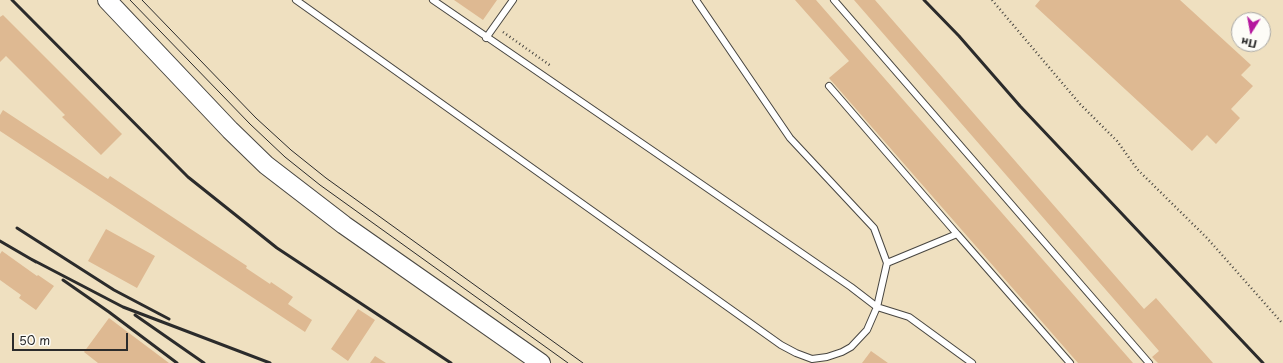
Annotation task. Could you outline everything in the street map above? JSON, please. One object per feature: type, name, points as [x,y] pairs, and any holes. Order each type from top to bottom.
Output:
[{"type":"main road","points":[[107,0],[266,166],[344,225],[541,363]]},
{"type":"lane","points":[[296,0],[786,348],[812,359],[827,357],[842,352],[851,347],[867,330],[877,307],[887,263],[874,228],[790,138],[696,0]]},
{"type":"lane","points":[[432,0],[851,287],[877,307],[909,317],[972,363]]},
{"type":"lane","points":[[486,38],[513,0]]},
{"type":"lane","points":[[834,0],[1148,363]]},
{"type":"lane","points":[[829,86],[1070,363]]},
{"type":"lane","points":[[887,263],[957,234]]},
{"type":"path","points":[[992,0],[1080,104],[1117,141],[1137,169],[1207,238],[1283,324]]},
{"type":"building","points":[[454,0],[497,0],[483,20]]},
{"type":"building","points":[[795,0],[816,0],[1133,363],[1078,363],[829,78],[849,61]]},
{"type":"building","points":[[854,0],[875,0],[1144,309],[1156,298],[1213,363],[1158,363],[1152,357],[1159,351]]},
{"type":"building","points":[[1040,0],[1180,0],[1231,47],[1231,52],[1237,52],[1251,65],[1241,75],[1253,86],[1231,109],[1240,118],[1216,144],[1207,135],[1192,151],[1035,6]]},
{"type":"building","points":[[3,15],[122,134],[101,155],[62,117],[65,115],[6,56],[0,62],[0,17]]},
{"type":"building","points":[[3,110],[108,179],[110,176],[247,266],[246,268],[270,284],[271,282],[293,297],[288,304],[312,320],[305,332],[0,131],[0,115]]},
{"type":"building","points":[[106,229],[155,256],[137,288],[88,261]]},
{"type":"building","points":[[2,251],[54,286],[36,310],[19,298],[21,295],[0,280],[0,254]]},
{"type":"building","points":[[358,309],[375,320],[348,361],[331,349]]},
{"type":"building","points":[[109,318],[169,363],[98,363],[84,352]]},
{"type":"building","points":[[871,351],[888,363],[862,363]]},
{"type":"building","points":[[375,356],[386,363],[370,363]]},
{"type":"tram line","points":[[130,0],[250,124],[285,157],[320,185],[568,363]]},
{"type":"tram line","points":[[142,0],[256,118],[291,150],[326,178],[583,363]]},
{"type":"railway","points":[[12,0],[188,177],[277,248],[451,363]]},
{"type":"railway","points":[[924,0],[959,36],[1020,106],[1263,363]]},
{"type":"railway","points":[[17,228],[114,290],[169,319]]},
{"type":"railway","points":[[0,241],[36,262]]},
{"type":"railway","points":[[31,259],[123,307],[270,363]]},
{"type":"railway","points":[[63,280],[109,312],[177,363]]},
{"type":"railway","points":[[135,315],[204,363]]}]
